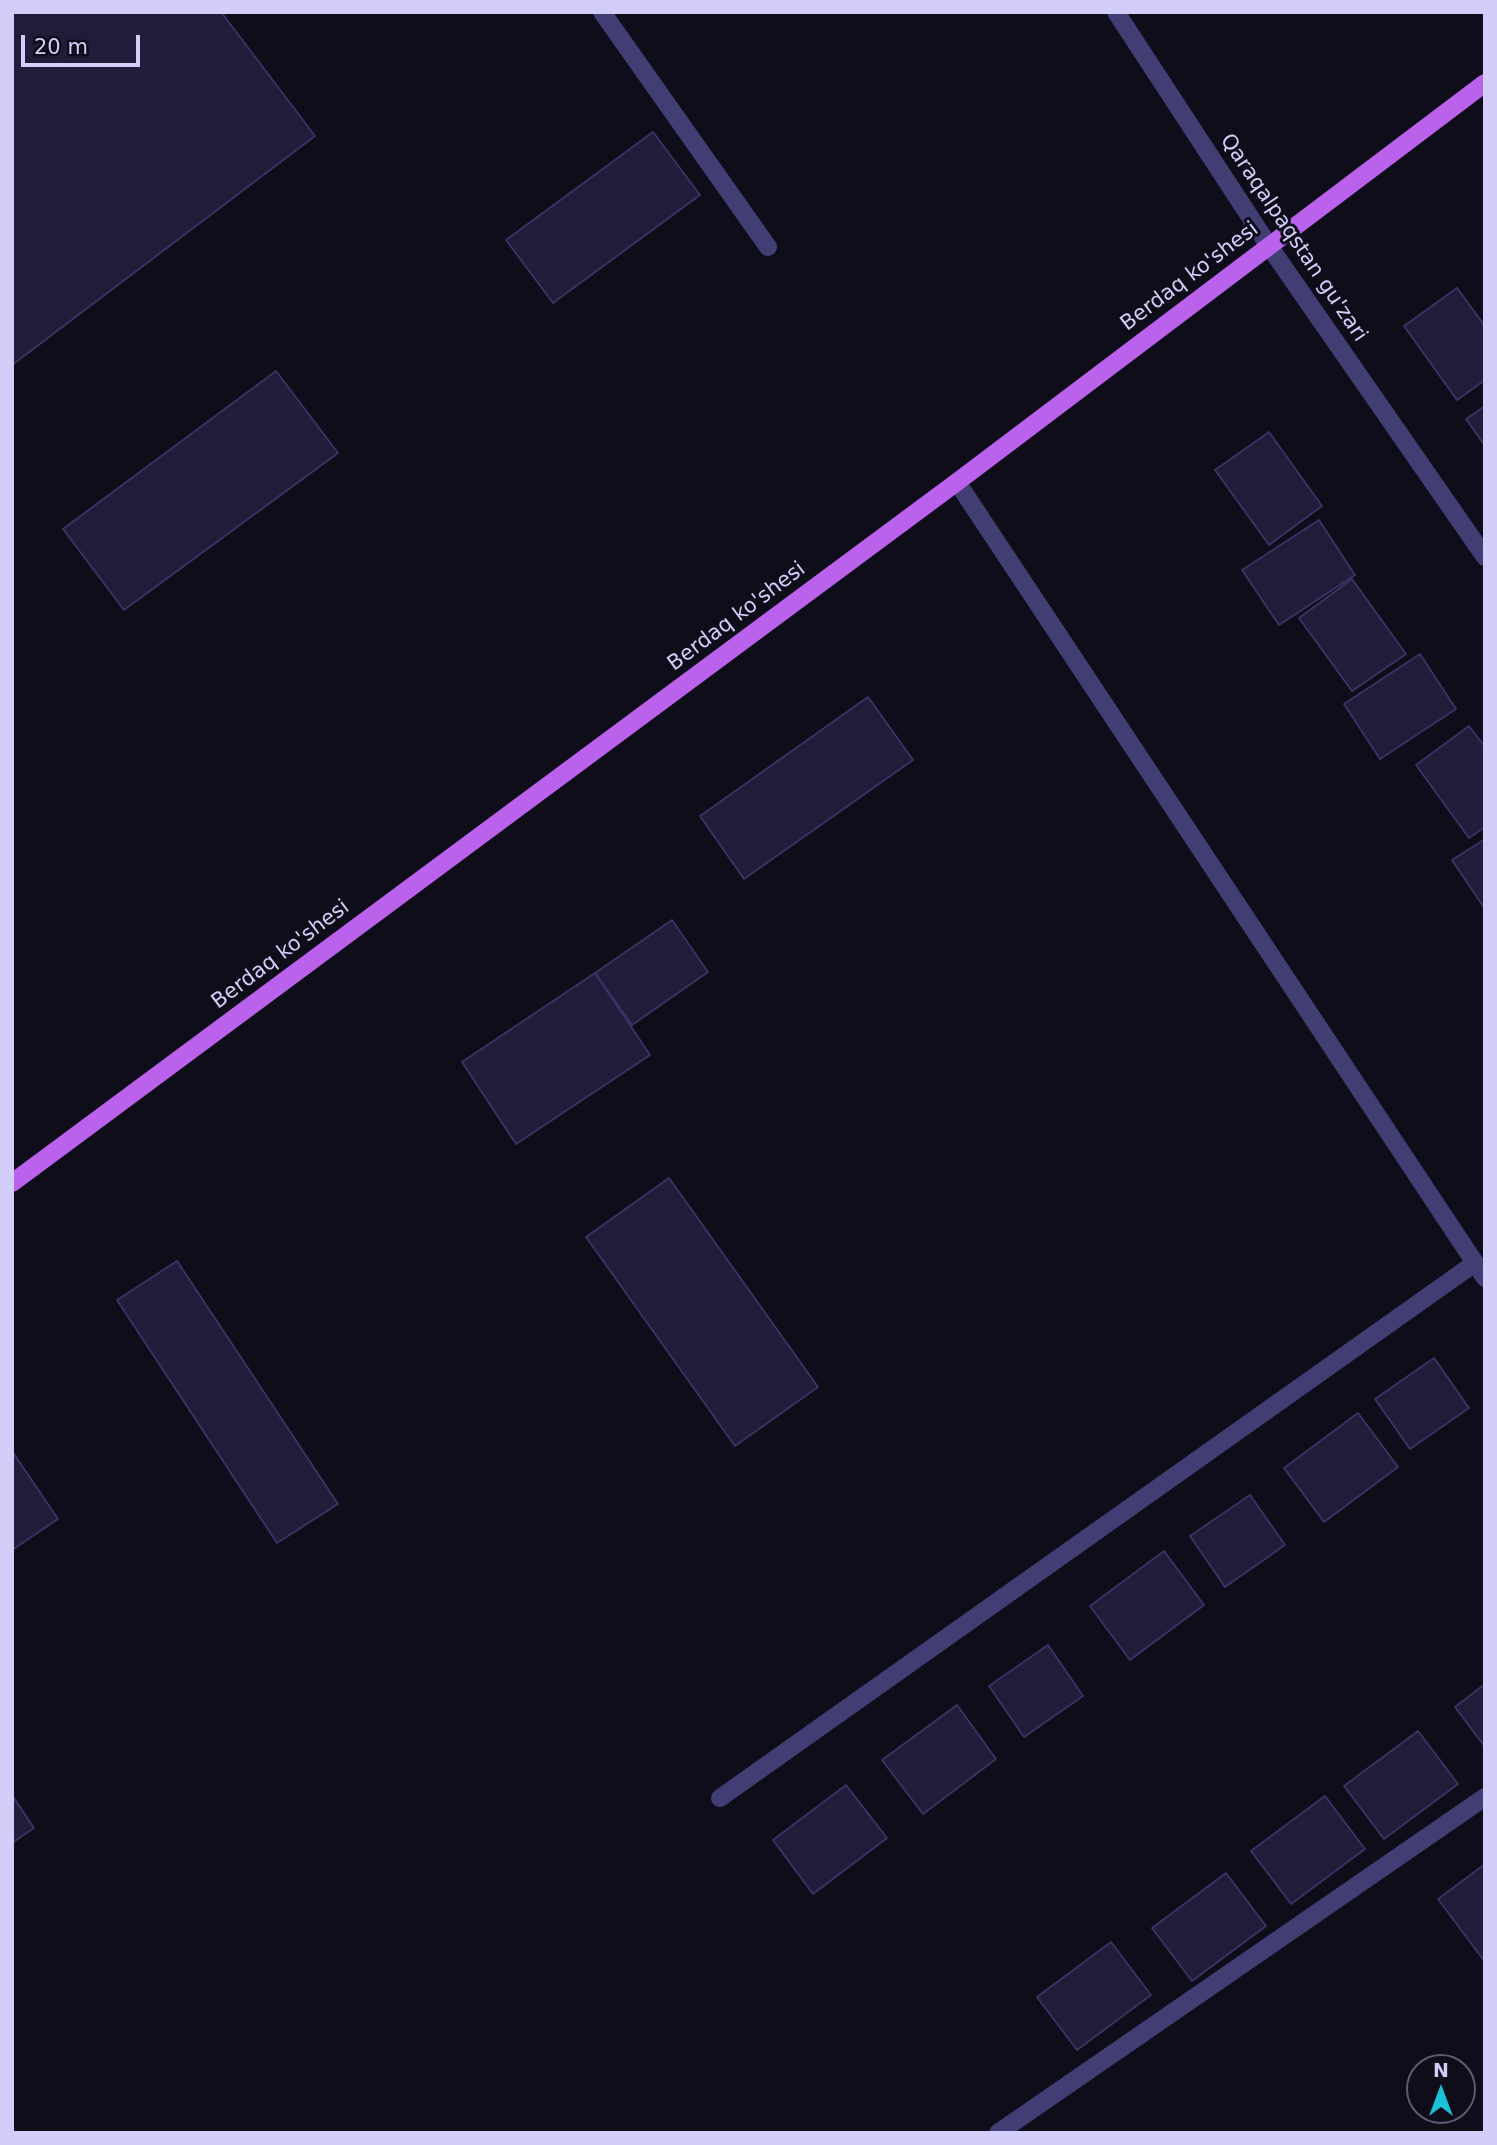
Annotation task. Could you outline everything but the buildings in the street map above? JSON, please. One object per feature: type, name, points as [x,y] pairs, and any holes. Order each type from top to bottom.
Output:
[{"type":"main road","name":"Berdaq ko'shesi","points":[[12,1184],[957,482],[1485,83]]},
{"type":"street","points":[[602,12],[768,247]]},
{"type":"street","name":"Qaraqalpaqstan gu'zari","points":[[1115,12],[1269,246],[1485,557]]},
{"type":"street","points":[[720,1798],[1480,1271],[957,482]]},
{"type":"street","points":[[998,2133],[1485,1797]]}]
